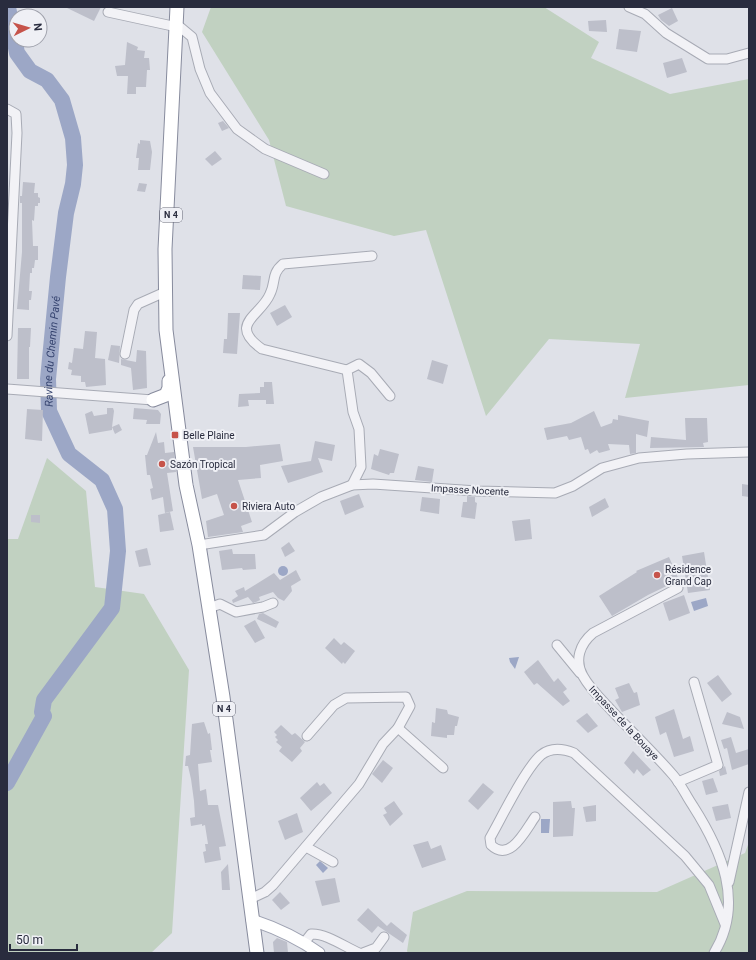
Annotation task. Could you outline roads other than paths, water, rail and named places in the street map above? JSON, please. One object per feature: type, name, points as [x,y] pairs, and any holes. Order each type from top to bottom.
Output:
[{"type":"highway","name":"N 4","points":[[177,7],[178,27],[169,313],[193,520]]},
{"type":"highway","name":"N 4","points":[[181,7],[178,27],[165,249],[165,292],[169,354],[178,430],[209,608],[224,705],[257,953]]},
{"type":"highway","points":[[153,400],[162,398],[169,392],[167,358],[169,354]]},
{"type":"highway","points":[[153,400],[169,405],[174,426],[178,430]]},
{"type":"main road","points":[[252,920],[271,926],[304,943],[318,953]]},
{"type":"street","points":[[630,7],[645,14],[666,33],[708,59],[727,59],[749,52]]},
{"type":"street","points":[[108,12],[178,27],[192,37],[200,70],[210,93],[237,129],[265,149],[324,174]]},
{"type":"street","points":[[7,109],[16,114],[17,133],[10,208],[7,336]]},
{"type":"street","points":[[372,256],[283,264],[276,269],[270,294],[253,314],[247,325],[248,334],[252,342],[262,349],[346,370],[359,364],[371,373],[390,396]]},
{"type":"street","points":[[125,354],[134,310],[138,304],[165,292]]},
{"type":"street","points":[[346,370],[353,412],[359,430],[360,445],[361,467],[352,485]]},
{"type":"street","points":[[7,389],[153,400]]},
{"type":"street","name":"Impasse Nocente","points":[[198,545],[264,535],[295,512],[321,497],[352,485],[373,484],[477,491],[555,493],[573,486],[602,468],[639,458],[687,454],[749,452]]},
{"type":"street","name":"Impasse de la Bouaye","points":[[678,588],[608,625],[584,641],[579,653],[579,664],[584,677],[598,696],[678,782],[707,828],[723,863],[729,885],[728,916],[720,944],[714,953]]},
{"type":"street","points":[[209,608],[220,604],[236,612],[263,607],[273,602]]},
{"type":"street","points":[[557,645],[584,677]]},
{"type":"street","points":[[678,782],[718,766],[694,682]]},
{"type":"street","points":[[250,899],[264,892],[306,847],[359,784],[383,744],[398,728],[410,706],[406,697],[346,698],[334,705],[307,736]]},
{"type":"street","points":[[398,728],[442,768]]},
{"type":"street","points":[[535,817],[516,846],[496,850],[491,845],[490,838],[532,766],[542,754],[551,750],[564,749],[574,753],[685,856],[709,885],[726,924]]},
{"type":"street","points":[[729,885],[749,792]]},
{"type":"street","points":[[306,847],[333,862]]},
{"type":"street","points":[[304,943],[311,934],[320,933],[343,947],[359,953]]},
{"type":"street","points":[[363,953],[376,948],[384,937]]},
{"type":"water","points":[[281,566],[285,566],[288,571],[285,576],[281,576],[278,573],[278,569]]},
{"type":"water","points":[[706,598],[708,606],[694,611],[691,602]]},
{"type":"water","points":[[519,657],[515,669],[509,658]]},
{"type":"water","points":[[541,819],[550,819],[549,833],[541,833]]},
{"type":"water","points":[[320,861],[328,868],[323,873],[316,865]]},
{"type":"waterway","name":"Ravine du Chemin Pavé","points":[[7,783],[44,716],[42,712],[44,700],[112,608],[118,551],[115,509],[102,480],[69,454],[49,411],[48,379],[58,277],[66,213],[73,184],[75,165],[73,138],[62,100],[47,80],[30,71],[17,53],[8,7]]},
{"type":"place","name":"Belle Plaine","points":[[175,435]]},
{"type":"place","name":"Sazón Tropical","points":[[162,464]]},
{"type":"place","name":"Riviera Auto","points":[[234,506]]},
{"type":"place","name":"Résidence Grand Cap","points":[[657,575]]}]
